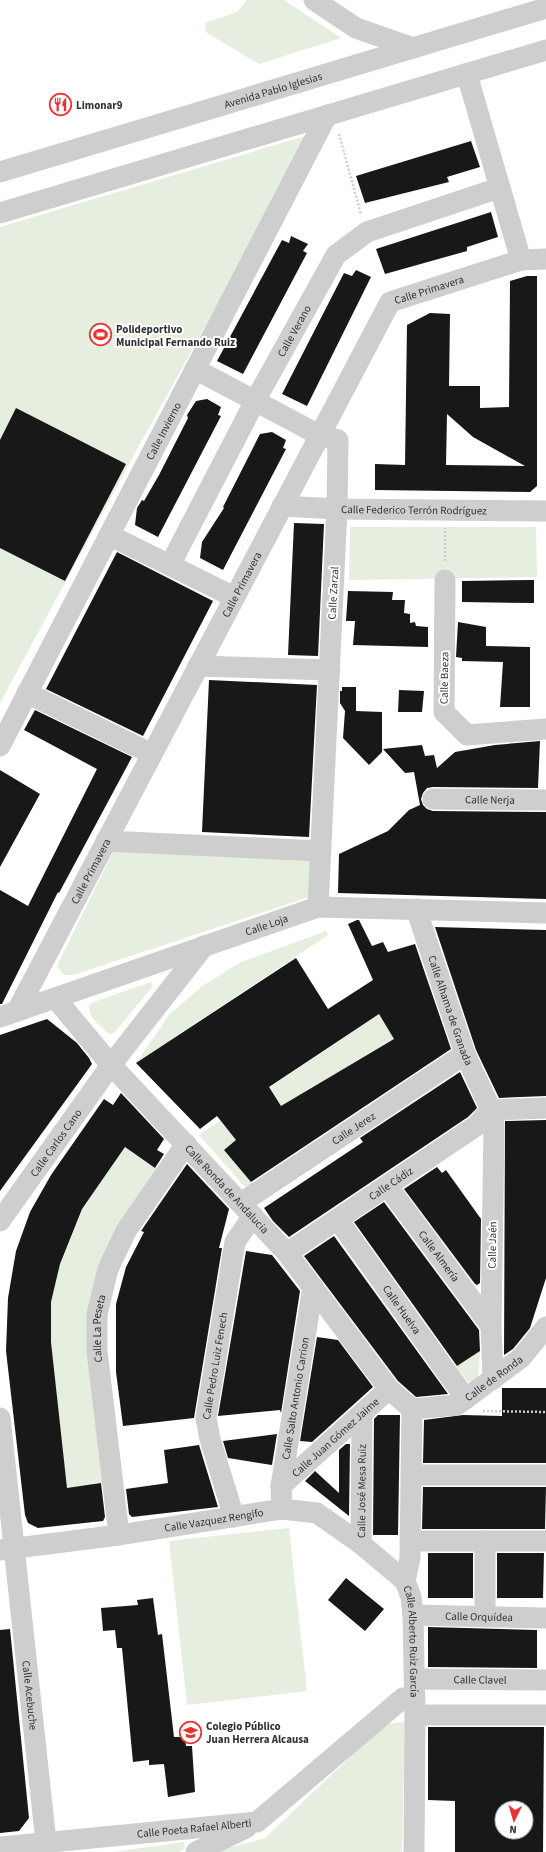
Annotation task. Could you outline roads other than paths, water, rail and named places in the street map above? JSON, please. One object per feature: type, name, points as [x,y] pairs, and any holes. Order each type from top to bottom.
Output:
[{"type":"street","points":[[314,0],[356,28],[414,48]]},
{"type":"street","name":"Avenida Pablo Iglesias","points":[[0,172],[546,8]]},
{"type":"street","points":[[354,66],[361,46],[356,28]]},
{"type":"street","points":[[0,213],[546,50]]},
{"type":"street","points":[[465,74],[470,85],[521,260]]},
{"type":"street","name":"Calle Invierno","points":[[0,746],[195,369],[330,114]]},
{"type":"street","name":"Calle Verano","points":[[170,565],[255,401],[336,255],[367,232],[499,188]]},
{"type":"street","name":"Calle Primavera","points":[[9,1014],[106,841],[390,302],[521,260],[546,259]]},
{"type":"street","name":"Calle Zarzal","points":[[195,369],[319,435],[338,440],[338,509],[318,906]]},
{"type":"street","name":"Calle Federico Terrón Rodríguez","points":[[282,506],[338,509],[546,510]]},
{"type":"street","points":[[109,535],[234,597]]},
{"type":"street","name":"Calle Baeza","points":[[445,580],[444,712],[467,735],[546,728]]},
{"type":"street","points":[[198,666],[330,670]]},
{"type":"street","points":[[28,693],[152,754]]},
{"type":"street","name":"Calle Nerja","points":[[433,799],[546,800]]},
{"type":"street","points":[[106,841],[321,851]]},
{"type":"street","name":"Calle Loja","points":[[9,1014],[318,906],[546,913]]},
{"type":"street","name":"Calle Alhama de Granada","points":[[416,909],[465,1054],[490,1110]]},
{"type":"street","name":"Calle Carlos Cano","points":[[0,1221],[111,1065],[204,946]]},
{"type":"street","name":"Calle Ronda de Andalucia","points":[[55,998],[111,1065],[287,1253],[389,1389]]},
{"type":"street","name":"Calle Jerez","points":[[247,1210],[465,1054]]},
{"type":"street","points":[[490,1110],[546,1108]]},
{"type":"street","name":"Calle Cádiz","points":[[287,1253],[476,1126],[490,1110]]},
{"type":"street","name":"Calle Jaén","points":[[490,1110],[494,1126],[491,1326],[492,1379]]},
{"type":"street","name":"Calle La Peseta","points":[[119,1535],[98,1351],[97,1314],[108,1269],[126,1231],[186,1144]]},
{"type":"street","name":"Calle Almería","points":[[388,1186],[491,1326]]},
{"type":"street","name":"Calle Pedro Luiz Fenech","points":[[234,1517],[210,1439],[206,1418],[235,1242],[247,1210]]},
{"type":"street","name":"Calle Huelva","points":[[338,1220],[466,1399]]},
{"type":"street","name":"Calle Salto Antonio Carrion","points":[[282,1509],[281,1486],[313,1287]]},
{"type":"street","name":"Calle de Ronda","points":[[412,1409],[457,1405],[521,1358],[546,1327]]},
{"type":"street","points":[[389,1389],[412,1409]]},
{"type":"street","name":"Calle Juan Gómez Jaime","points":[[281,1486],[389,1389]]},
{"type":"street","name":"Calle Alberto Ruiz García","points":[[412,1409],[410,1558],[406,1581],[411,1596],[413,1615],[414,1852]]},
{"type":"street","name":"Calle José Mesa Ruiz","points":[[361,1544],[362,1414]]},
{"type":"street","points":[[0,1418],[7,1549]]},
{"type":"street","points":[[411,1475],[546,1475]]},
{"type":"street","name":"Calle Vazquez Rengifo","points":[[7,1549],[119,1535],[282,1509],[317,1513],[361,1544],[406,1581]]},
{"type":"street","points":[[410,1541],[546,1541]]},
{"type":"street","points":[[485,1541],[485,1616]]},
{"type":"street","name":"Calle Acebuche","points":[[7,1549],[46,1842]]},
{"type":"street","name":"Calle Orquídea","points":[[413,1615],[546,1618]]},
{"type":"street","name":"Calle Clavel","points":[[414,1697],[546,1680]]},
{"type":"street","points":[[414,1697],[546,1715]]},
{"type":"street","name":"Calle Poeta Rafael Alberti","points":[[0,1848],[46,1842],[257,1822],[403,1698],[414,1697]]},
{"type":"street","points":[[196,1852],[257,1822]]},
{"type":"place","name":"Limonar9","points":[[60,105]]},
{"type":"place","name":"Polideportivo Municipal Fernando Ruiz","points":[[100,335]]},
{"type":"place","name":"Colegio Público Juan Herrera Alcausa","points":[[191,1732]]}]
